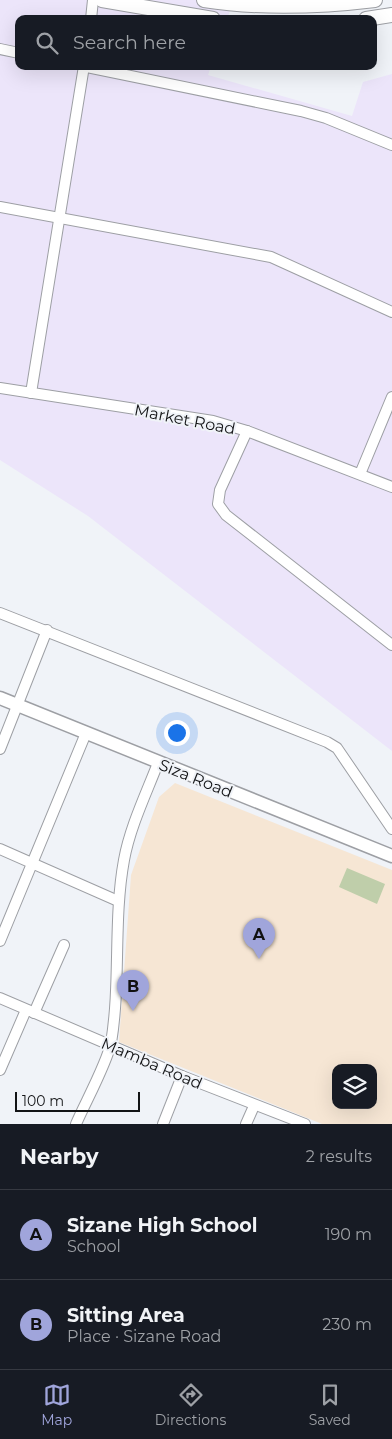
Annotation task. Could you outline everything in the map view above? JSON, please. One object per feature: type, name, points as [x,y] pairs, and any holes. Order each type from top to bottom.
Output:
[{"type":"main road","points":[[102,0],[190,15]]},
{"type":"main road","points":[[204,0],[235,5],[280,6],[322,6],[375,0]]},
{"type":"main road","points":[[377,17],[392,15]]},
{"type":"street","points":[[91,15],[93,0]]},
{"type":"street","points":[[0,50],[15,52]]},
{"type":"street","points":[[31,393],[82,70]]},
{"type":"street","points":[[102,70],[301,111],[326,118],[392,145]]},
{"type":"street","points":[[0,207],[271,257],[291,264],[392,312]]},
{"type":"street","name":"Market Road","points":[[0,388],[194,417],[247,431],[392,487]]},
{"type":"street","points":[[360,474],[392,397]]},
{"type":"street","points":[[247,431],[220,490],[218,504],[226,515],[392,645]]},
{"type":"street","points":[[0,613],[327,742],[337,748],[392,829]]},
{"type":"street","points":[[0,749],[47,630]]},
{"type":"street","name":"Siza Road","points":[[0,698],[392,856]]},
{"type":"street","points":[[0,942],[86,733]]},
{"type":"street","points":[[76,1124],[110,1045],[114,1011],[118,901],[127,845],[158,763]]},
{"type":"street","points":[[0,849],[118,901]]},
{"type":"street","points":[[0,1070],[64,945]]},
{"type":"street","name":"Mamba Road","points":[[0,998],[254,1106],[305,1124]]},
{"type":"street","points":[[163,1124],[182,1076]]},
{"type":"street","points":[[246,1124],[254,1106]]},
{"type":"shaded area","points":[[0,0],[234,0],[228,15],[15,15],[15,70],[210,70],[208,75],[352,116],[363,82],[392,74],[392,751],[88,516],[0,460]]},
{"type":"shaded area","points":[[175,783],[392,870],[392,1124],[322,1124],[119,1042],[131,875],[159,797]]},
{"type":"green space","points":[[347,868],[385,884],[377,904],[339,887]]},
{"type":"place","name":"Sizane High School","points":[[259,959]]},
{"type":"place","name":"Sitting Area","points":[[133,1011]]}]
